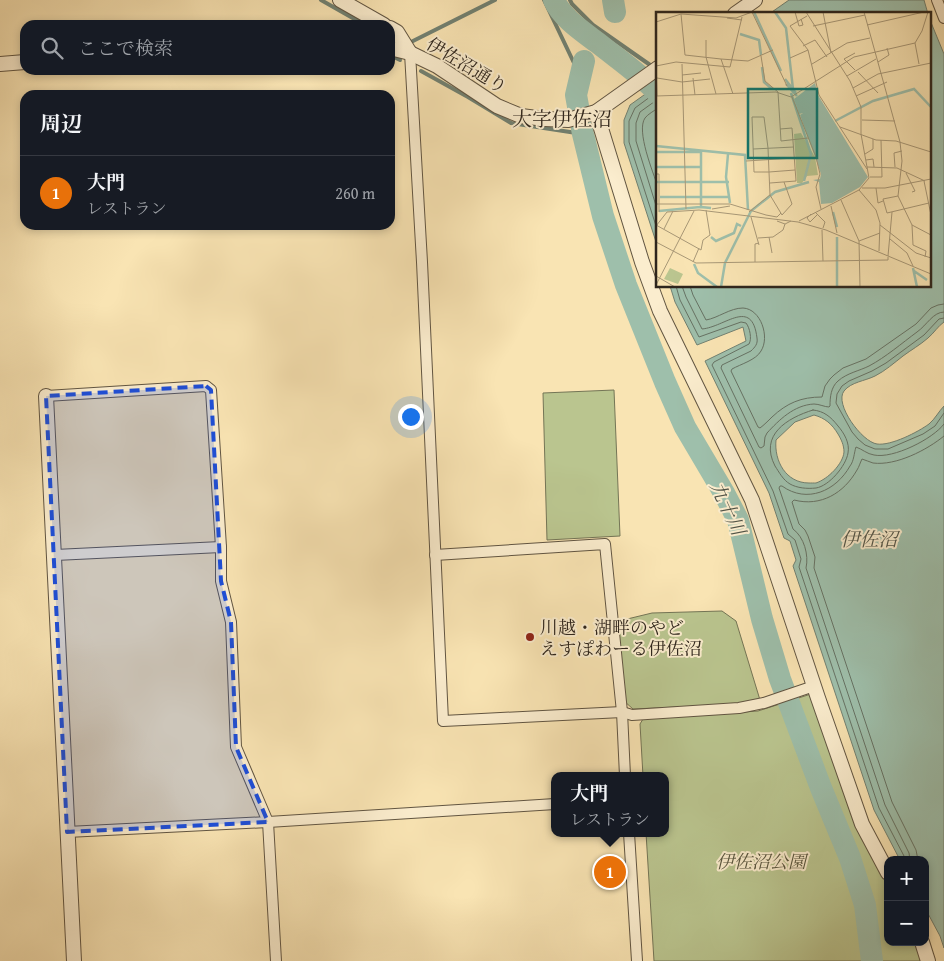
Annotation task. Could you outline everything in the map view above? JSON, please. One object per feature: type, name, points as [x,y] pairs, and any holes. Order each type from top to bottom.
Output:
[{"type":"street","points":[[340,0],[375,20]]},
{"type":"street","points":[[738,12],[755,0]]},
{"type":"street","points":[[937,0],[944,18]]},
{"type":"street","points":[[395,31],[410,53],[423,282],[443,721],[622,712],[632,715],[739,708],[764,703],[814,686]]},
{"type":"street","name":"伊佐沼通り","points":[[395,49],[410,53],[437,66],[497,106],[521,116],[544,120],[568,120],[592,113],[656,69]]},
{"type":"street","points":[[0,64],[20,62]]},
{"type":"street","points":[[592,113],[660,311],[752,500],[862,824],[884,865]]},
{"type":"street","points":[[74,961],[46,396],[206,386],[211,390],[221,547],[221,582],[231,622],[236,747],[268,822],[276,961]]},
{"type":"street","points":[[435,555],[605,544],[622,712],[625,772]]},
{"type":"street","points":[[55,555],[221,547]]},
{"type":"street","points":[[67,832],[268,822],[551,804]]},
{"type":"street","points":[[629,837],[637,961]]},
{"type":"street","points":[[923,946],[928,961]]},
{"type":"highlighted area","points":[[206,386],[211,390],[221,581],[231,622],[236,747],[268,822],[67,832],[46,396]]},
{"type":"green space","points":[[614,390],[620,536],[547,540],[543,393]]},
{"type":"green space","points":[[722,611],[736,621],[760,700],[743,704],[633,709],[624,701],[617,626],[619,621],[652,613]]},
{"type":"green space","name":"伊佐沼公園","points":[[811,694],[850,811],[884,876],[884,946],[919,946],[923,961],[654,961],[646,837],[669,837],[669,772],[643,772],[640,724],[643,719],[758,711]]},
{"type":"water","points":[[789,0],[924,0],[927,12],[772,12]]},
{"type":"water","name":"伊佐沼","points":[[932,25],[944,54],[944,322],[925,341],[882,372],[847,388],[842,397],[846,413],[851,422],[864,437],[877,444],[897,441],[918,431],[929,424],[944,406],[944,948],[929,915],[929,856],[898,856],[874,810],[793,566],[796,560],[790,541],[784,538],[769,493],[705,361],[746,341],[743,327],[697,345],[675,302],[671,288],[932,288]],"holes":[[[814,415],[828,422],[841,440],[844,452],[841,461],[825,478],[816,483],[801,482],[788,475],[779,463],[776,440],[795,422]]]},
{"type":"water","points":[[656,86],[656,242],[624,143],[624,120],[630,105]]},
{"type":"waterway","points":[[321,0],[356,20]]},
{"type":"waterway","points":[[407,44],[495,0]]},
{"type":"waterway","points":[[544,0],[574,63],[576,95]]},
{"type":"waterway","points":[[554,0],[562,13],[573,24],[656,91]]},
{"type":"waterway","points":[[570,0],[593,25],[653,67]]},
{"type":"waterway","name":"九十川","points":[[613,0],[615,12]]},
{"type":"waterway","points":[[395,58],[400,60]]},
{"type":"waterway","name":"九十川","points":[[584,61],[576,95],[583,134],[603,216],[626,285],[665,382],[685,427],[738,520],[762,619],[780,679],[821,788],[850,858],[865,905],[872,961]]},
{"type":"waterway","points":[[421,71],[511,123],[583,134]]},
{"type":"place","name":"川越・湖畔のやど えすぽわーる伊佐沼","points":[[530,637]]},
{"type":"place","name":"大門","points":[[610,872]]},
{"type":"district","name":"大字伊佐沼","points":[[562,118]]}]
